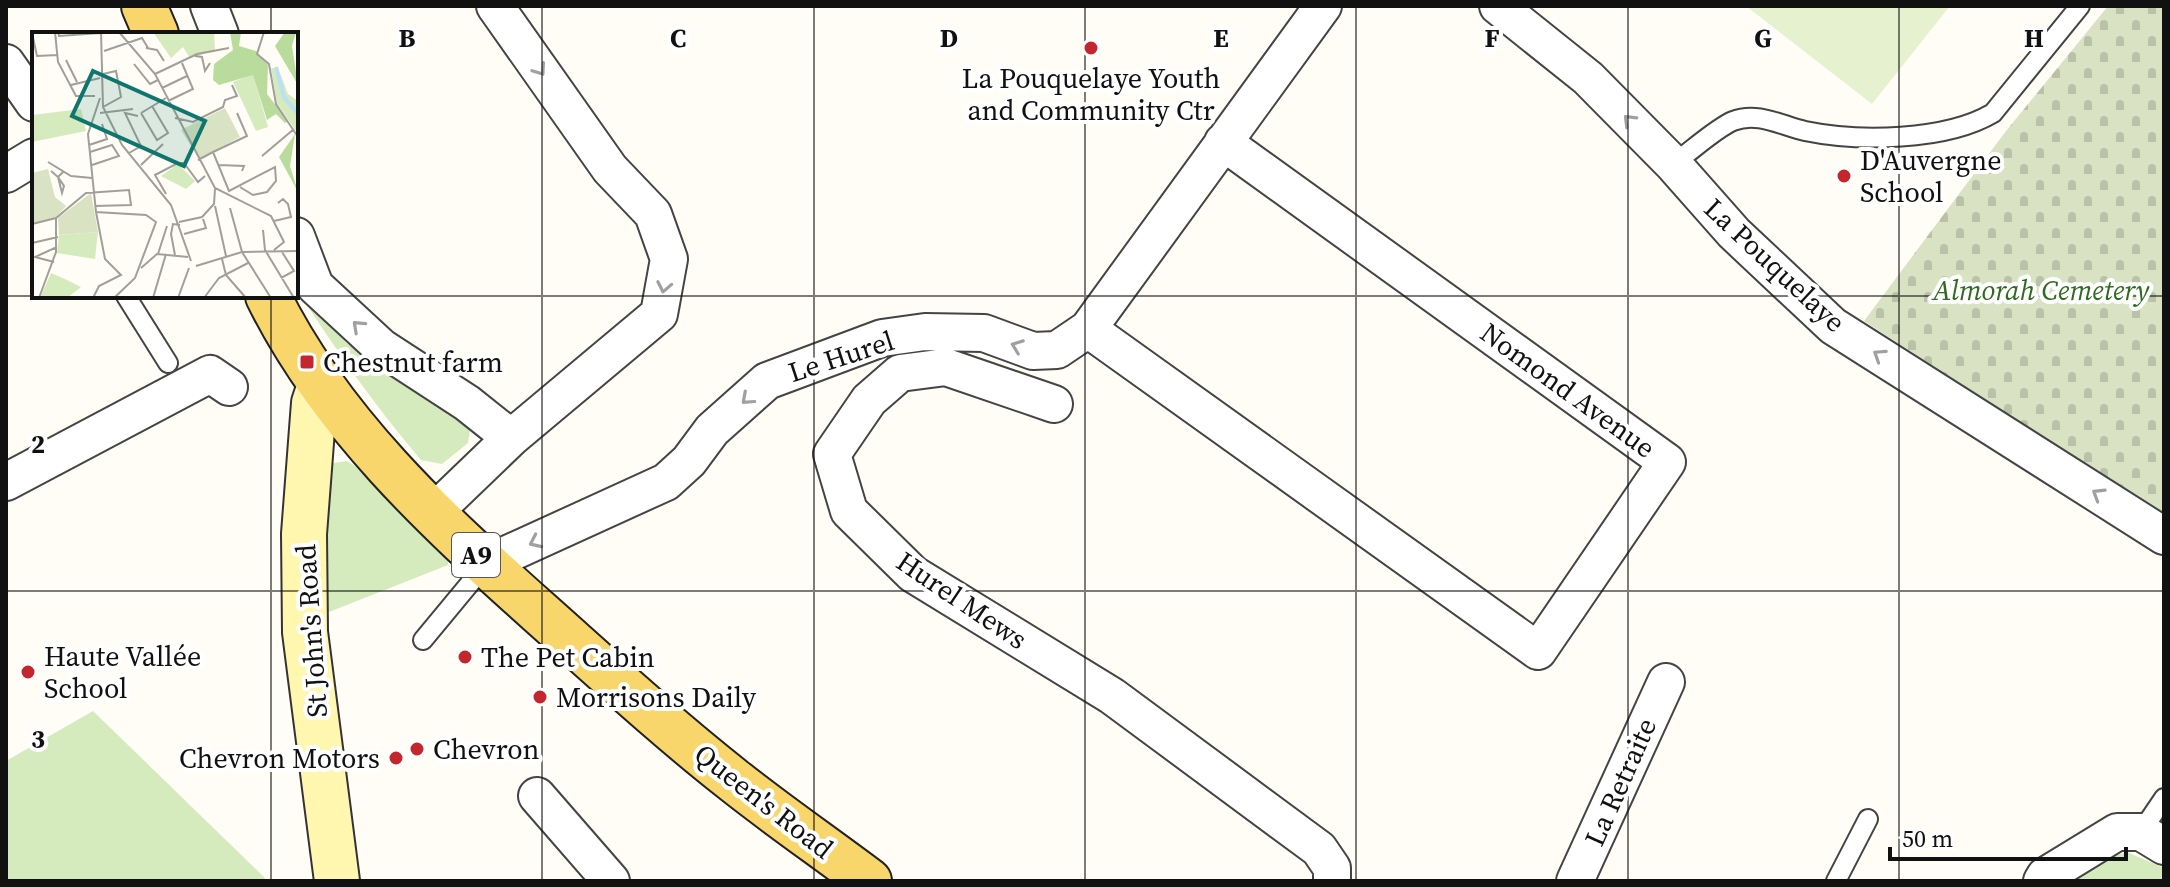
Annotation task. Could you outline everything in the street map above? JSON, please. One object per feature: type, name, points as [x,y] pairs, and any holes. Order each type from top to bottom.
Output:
[{"type":"main road","points":[[144,6],[155,32]]},
{"type":"main road","name":"A9","points":[[269,298],[283,327],[321,382]]},
{"type":"main road","name":"Queen's Road","points":[[321,382],[380,460],[486,564],[649,710],[733,780],[869,881]]},
{"type":"main road","name":"St John's Road","points":[[321,382],[314,403],[304,534],[305,632],[337,881]]},
{"type":"street","points":[[209,6],[219,32]]},
{"type":"street","points":[[432,514],[511,438],[659,314],[669,259],[653,214],[610,169],[495,6]]},
{"type":"street","name":"Le Hurel","points":[[486,564],[666,482],[689,461],[712,430],[767,381],[882,338],[925,332],[984,333],[1033,351],[1057,350],[1088,329],[1323,6]]},
{"type":"street","name":"La Pouquelaye","points":[[1498,6],[1588,78],[1673,164],[1734,233],[1833,326],[2164,536]]},
{"type":"street","points":[[6,63],[32,100]]},
{"type":"street","name":"Nomond Avenue","points":[[1088,329],[1538,651],[1667,462],[1223,142]]},
{"type":"street","points":[[6,174],[32,158]]},
{"type":"street","points":[[298,241],[315,286],[381,347],[467,403],[511,438]]},
{"type":"street","name":"Hurel Mews","points":[[1054,404],[946,367],[900,373],[869,400],[832,454],[849,511],[913,574],[1112,696],[1319,849],[1332,868],[1332,881]]},
{"type":"street","points":[[6,482],[210,374],[229,387]]},
{"type":"street","name":"La Retraite","points":[[1575,881],[1666,682]]},
{"type":"street","points":[[537,796],[611,881]]},
{"type":"street","points":[[2042,881],[2045,876],[2117,832],[2152,839]]},
{"type":"lane","points":[[1673,164],[1734,120],[1763,118],[1805,131],[1881,139],[1973,125],[1993,113],[2080,6]]},
{"type":"lane","points":[[127,298],[168,363]]},
{"type":"lane","points":[[423,640],[486,564]]},
{"type":"lane","points":[[2152,839],[2164,798]]},
{"type":"lane","points":[[1836,881],[1868,819]]},
{"type":"green space","points":[[1746,6],[1950,6],[1872,104]]},
{"type":"green space","name":"Almorah Cemetery","points":[[2108,6],[2164,6],[2164,516],[1864,321],[2006,131]]},
{"type":"green space","points":[[298,285],[346,343],[467,414],[470,429],[468,443],[442,464],[421,460],[341,355],[298,291]]},
{"type":"green space","points":[[347,461],[448,560],[448,565],[329,612],[319,606],[327,471],[334,463]]},
{"type":"green space","points":[[93,711],[267,881],[6,881],[6,761]]},
{"type":"green space","points":[[2127,852],[2164,868],[2164,881],[2066,881],[2083,867]]},
{"type":"place","name":"La Pouquelaye Youth and Community Ctr","points":[[1091,48]]},
{"type":"place","name":"D'Auvergne School","points":[[1844,176]]},
{"type":"place","name":"Chestnut farm","points":[[307,362]]},
{"type":"place","name":"The Pet Cabin","points":[[465,657]]},
{"type":"place","name":"Haute Vallée School","points":[[28,672]]},
{"type":"place","name":"Morrisons Daily","points":[[540,697]]},
{"type":"place","name":"Chevron","points":[[417,749]]},
{"type":"place","name":"Chevron Motors","points":[[396,758]]}]
